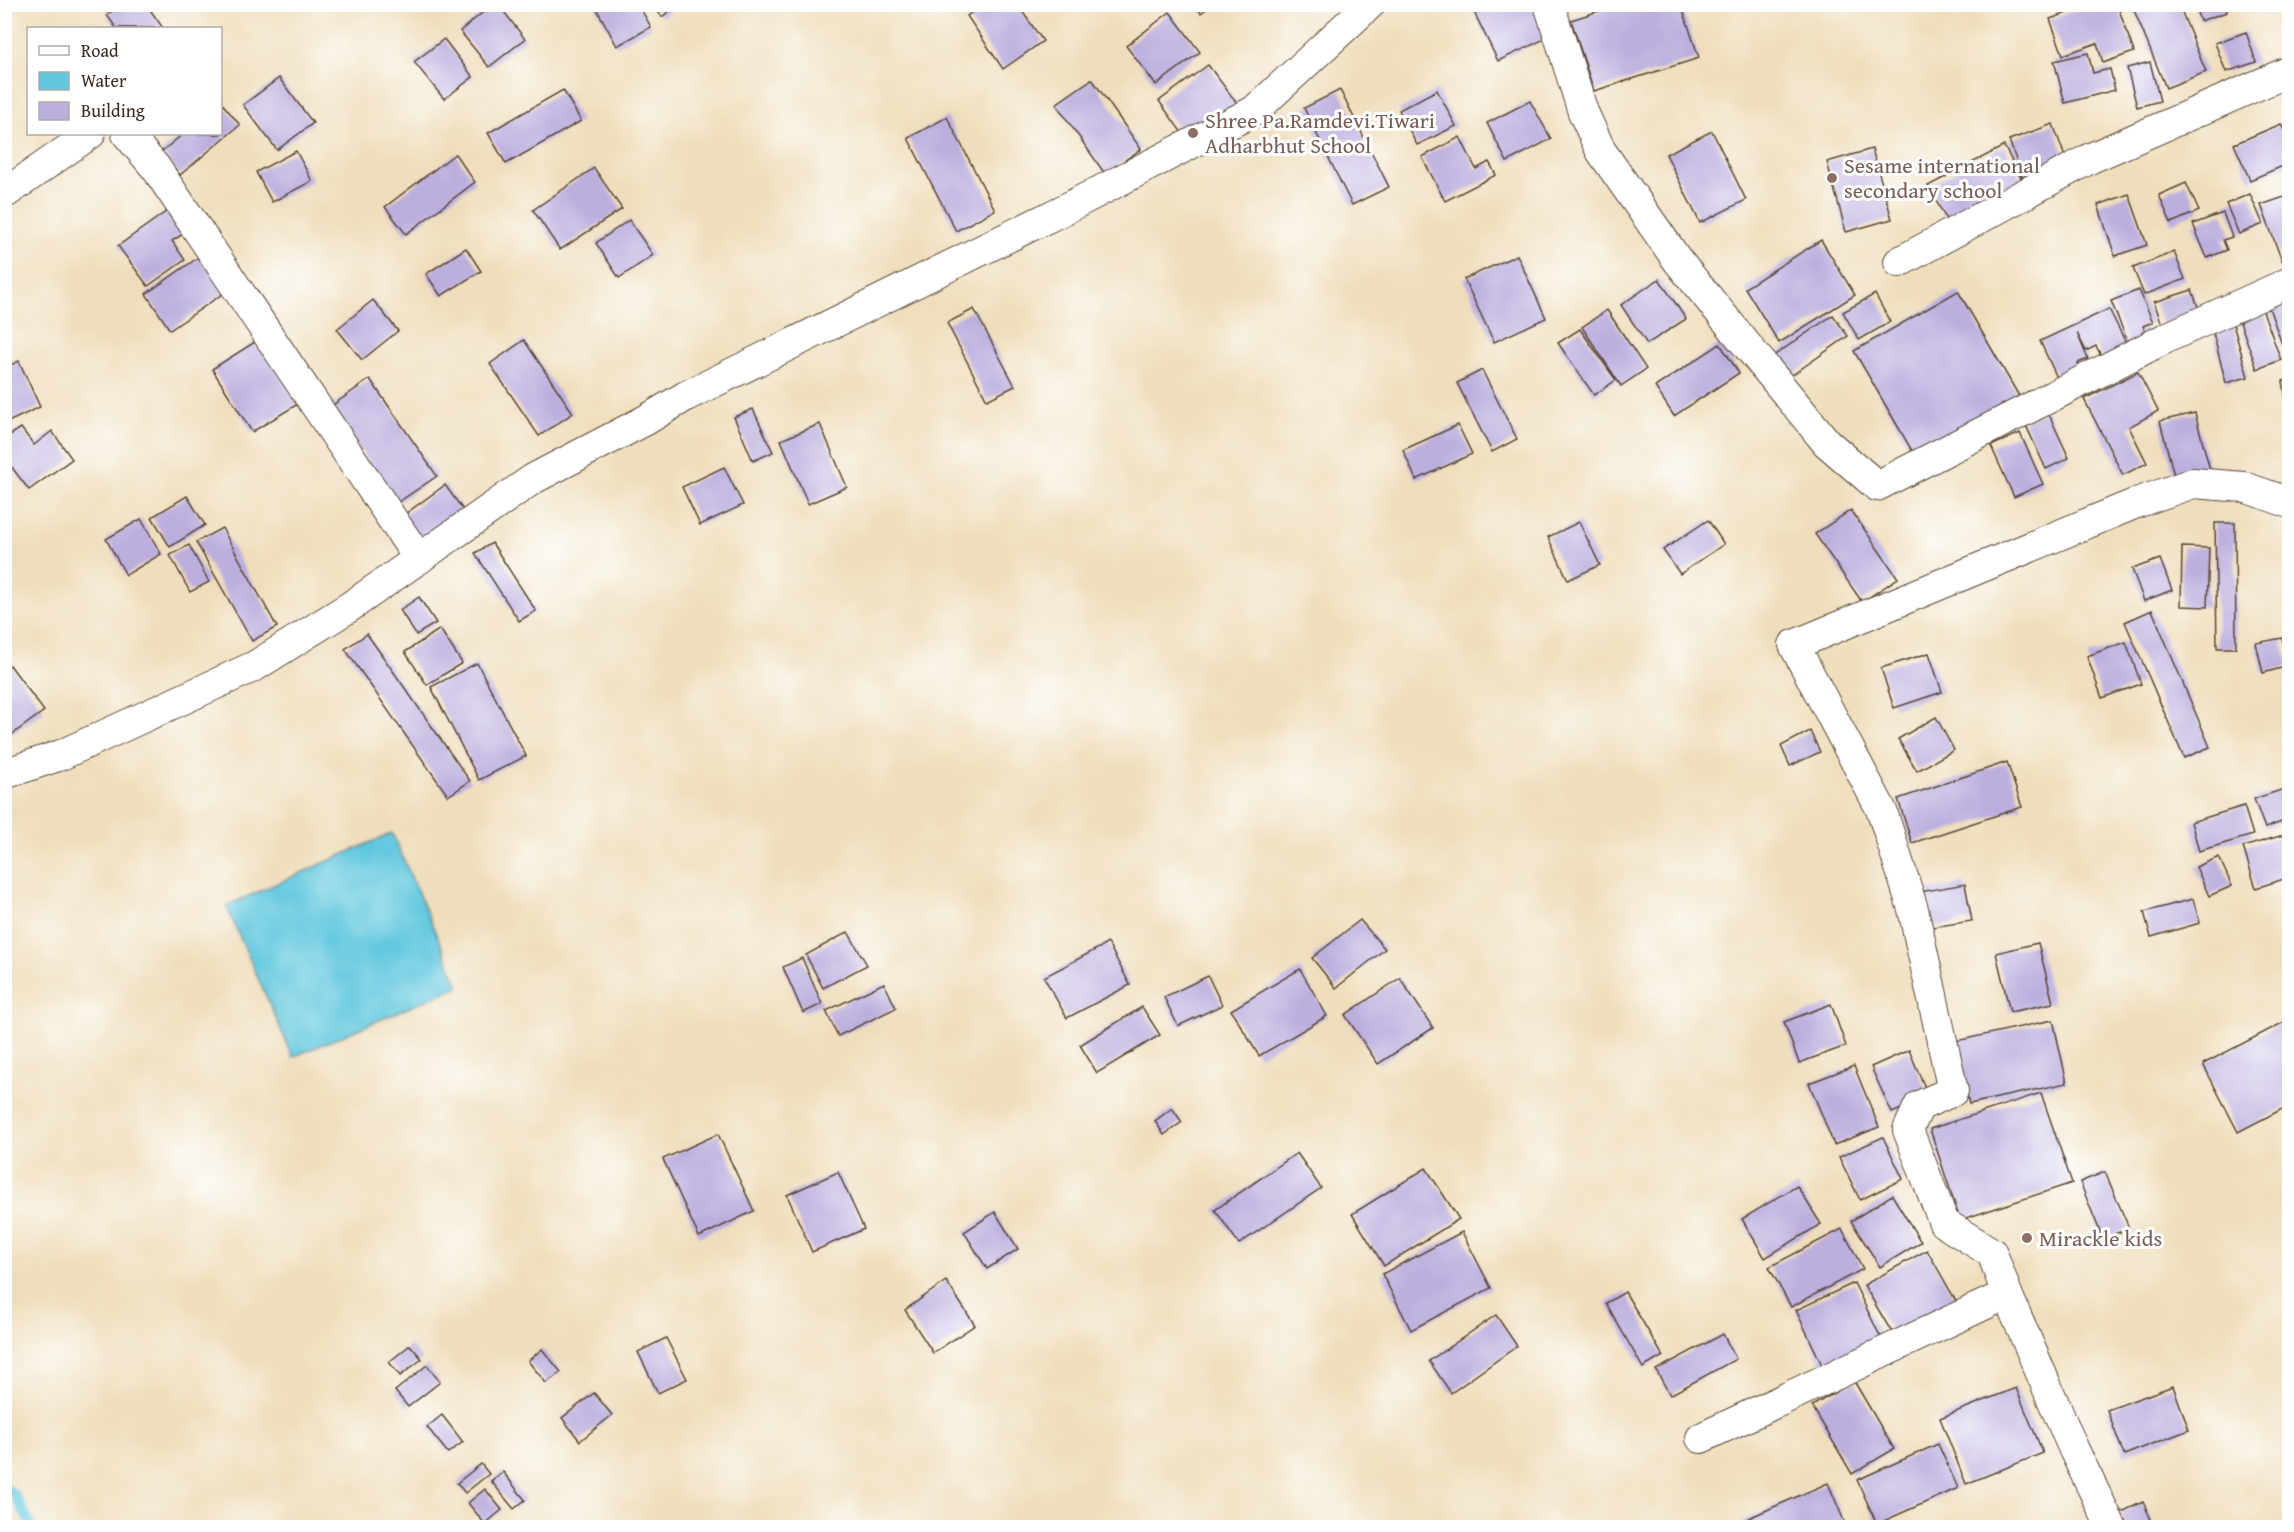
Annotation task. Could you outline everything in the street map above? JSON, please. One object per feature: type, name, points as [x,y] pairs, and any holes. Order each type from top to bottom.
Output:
[{"type":"street","points":[[4,774],[61,755],[255,666],[351,606],[533,479],[646,420],[686,396],[1063,210],[1254,111],[1370,4]]},
{"type":"street","points":[[1549,4],[1583,112],[1601,151],[1678,261],[1827,443],[1877,486],[2166,338],[2289,282]]},
{"type":"street","points":[[1899,262],[2091,158],[2289,71]]},
{"type":"street","points":[[4,194],[89,135]]},
{"type":"street","points":[[128,135],[156,168],[419,559]]},
{"type":"street","points":[[2112,1527],[2074,1450],[2007,1294],[1992,1253],[1944,1223],[1908,1130],[1919,1106],[1953,1091],[1913,909],[1882,811],[1794,645],[2139,502],[2193,483],[2244,487],[2289,503]]},
{"type":"street","points":[[1701,1438],[2007,1294]]},
{"type":"water","points":[[392,833],[459,986],[293,1057],[226,906]]},
{"type":"building","points":[[122,4],[146,4],[162,27],[115,27],[107,15]]},
{"type":"building","points":[[493,4],[498,4],[525,39],[489,67],[460,31]]},
{"type":"building","points":[[594,4],[638,4],[651,27],[617,46]]},
{"type":"building","points":[[652,4],[679,4],[662,17]]},
{"type":"building","points":[[983,4],[1017,4],[1043,41],[1003,69],[967,16]]},
{"type":"building","points":[[1195,4],[1213,4],[1201,13]]},
{"type":"building","points":[[1470,4],[1533,4],[1549,37],[1498,61]]},
{"type":"building","points":[[1621,4],[1681,4],[1699,58],[1594,91],[1571,20]]},
{"type":"building","points":[[2093,4],[2117,4],[2134,52],[2103,63],[2097,43],[2063,55],[2050,19]]},
{"type":"building","points":[[2194,4],[2225,4],[2227,12],[2200,21]]},
{"type":"building","points":[[2142,5],[2179,5],[2206,72],[2166,88],[2133,8]]},
{"type":"building","points":[[1170,12],[1200,52],[1156,85],[1126,46]]},
{"type":"building","points":[[2246,32],[2256,62],[2226,72],[2215,43]]},
{"type":"building","points":[[444,39],[473,77],[444,99],[414,62]]},
{"type":"building","points":[[2088,53],[2093,73],[2110,69],[2115,90],[2065,103],[2054,61]]},
{"type":"building","points":[[2150,62],[2160,101],[2137,107],[2127,68]]},
{"type":"building","points":[[1208,65],[1237,103],[1187,140],[1159,101]]},
{"type":"building","points":[[279,78],[313,123],[277,150],[243,105]]},
{"type":"building","points":[[1092,79],[1141,149],[1105,174],[1056,104]]},
{"type":"building","points":[[563,90],[581,121],[506,164],[488,133]]},
{"type":"building","points":[[1340,90],[1389,187],[1352,205],[1304,108]]},
{"type":"building","points":[[1437,90],[1456,126],[1417,145],[1399,110]]},
{"type":"building","points":[[1530,101],[1551,139],[1507,162],[1487,123]]},
{"type":"building","points":[[222,103],[240,125],[180,175],[161,152],[182,135],[222,135]]},
{"type":"building","points":[[947,117],[995,210],[956,231],[908,138]]},
{"type":"building","points":[[2053,124],[2067,162],[2022,177],[2009,140]]},
{"type":"building","points":[[2281,124],[2290,143],[2290,163],[2250,180],[2234,144]]},
{"type":"building","points":[[1712,131],[1746,200],[1700,223],[1666,154]]},
{"type":"building","points":[[1460,137],[1476,169],[1489,162],[1496,175],[1445,201],[1422,157]]},
{"type":"building","points":[[2004,146],[2025,186],[1950,226],[1928,186]]},
{"type":"building","points":[[1872,149],[1892,219],[1846,232],[1827,162]]},
{"type":"building","points":[[296,151],[312,181],[272,202],[256,172]]},
{"type":"building","points":[[455,154],[475,182],[406,234],[385,207]]},
{"type":"building","points":[[594,168],[622,209],[560,250],[533,210]]},
{"type":"building","points":[[2186,183],[2199,211],[2171,223],[2159,195]]},
{"type":"building","points":[[2129,194],[2147,245],[2115,256],[2098,205]]},
{"type":"building","points":[[2250,194],[2263,224],[2239,234],[2226,204]]},
{"type":"building","points":[[2290,195],[2290,259],[2282,261],[2261,205]]},
{"type":"building","points":[[170,209],[186,232],[172,241],[185,260],[148,286],[118,246]]},
{"type":"building","points":[[2223,213],[2232,237],[2223,240],[2227,250],[2207,258],[2193,224]]},
{"type":"building","points":[[629,220],[653,255],[619,278],[596,243]]},
{"type":"building","points":[[1821,240],[1855,295],[1779,343],[1745,288]]},
{"type":"building","points":[[466,248],[481,271],[441,296],[426,274]]},
{"type":"building","points":[[206,252],[231,288],[170,330],[146,294]]},
{"type":"building","points":[[2174,252],[2185,279],[2144,295],[2133,268]]},
{"type":"building","points":[[1517,255],[1546,318],[1494,342],[1464,279]]},
{"type":"building","points":[[1659,279],[1686,319],[1647,344],[1621,305]]},
{"type":"building","points":[[2139,290],[2153,322],[2143,326],[2146,333],[2132,352],[2111,301]]},
{"type":"building","points":[[2192,290],[2202,318],[2164,330],[2154,302]]},
{"type":"building","points":[[1958,291],[2019,396],[1915,456],[1854,351]]},
{"type":"building","points":[[1875,294],[1890,322],[1859,340],[1843,312]]},
{"type":"building","points":[[2290,294],[2290,360],[2288,361],[2267,302]]},
{"type":"building","points":[[373,300],[398,331],[362,360],[337,329]]},
{"type":"building","points":[[2260,303],[2281,360],[2257,369],[2236,311]]},
{"type":"building","points":[[974,309],[1015,386],[987,400],[947,323]]},
{"type":"building","points":[[2109,309],[2131,353],[2106,365],[2096,346],[2086,351],[2077,333],[2088,359],[2078,363],[2083,374],[2060,384],[2040,341]]},
{"type":"building","points":[[1607,310],[1646,369],[1621,386],[1582,327]]},
{"type":"building","points":[[1833,315],[1848,336],[1782,382],[1766,361]]},
{"type":"building","points":[[2233,324],[2248,377],[2226,383],[2212,329]]},
{"type":"building","points":[[1580,329],[1616,380],[1594,395],[1558,343]]},
{"type":"building","points":[[258,340],[298,404],[252,432],[212,369]]},
{"type":"building","points":[[524,340],[573,413],[539,436],[490,364]]},
{"type":"building","points":[[1720,344],[1739,373],[1674,416],[1655,387]]},
{"type":"building","points":[[19,361],[40,407],[4,424],[4,368]]},
{"type":"building","points":[[1482,370],[1517,439],[1492,452],[1457,383]]},
{"type":"building","points":[[2138,372],[2158,411],[2129,427],[2147,463],[2123,475],[2084,399]]},
{"type":"building","points":[[370,379],[437,476],[397,503],[330,407]]},
{"type":"building","points":[[2290,380],[2290,413],[2288,413],[2283,381]]},
{"type":"building","points":[[753,409],[773,452],[753,461],[734,417]]},
{"type":"building","points":[[2047,410],[2069,458],[2046,469],[2024,421]]},
{"type":"building","points":[[2195,413],[2211,474],[2176,483],[2160,421]]},
{"type":"building","points":[[820,424],[847,487],[808,504],[781,440]]},
{"type":"building","points":[[1458,425],[1472,454],[1416,480],[1403,450]]},
{"type":"building","points":[[21,428],[34,445],[52,431],[72,459],[29,490],[4,457],[4,439]]},
{"type":"building","points":[[2020,433],[2043,484],[2014,497],[1991,446]]},
{"type":"building","points":[[724,467],[743,505],[700,525],[682,487]]},
{"type":"building","points":[[445,485],[466,514],[423,546],[401,517]]},
{"type":"building","points":[[187,496],[205,525],[170,547],[152,517]]},
{"type":"building","points":[[1851,510],[1898,578],[1862,602],[1815,534]]},
{"type":"building","points":[[141,519],[161,554],[126,575],[106,539]]},
{"type":"building","points":[[1708,520],[1724,544],[1680,574],[1663,550]]},
{"type":"building","points":[[1579,522],[1600,565],[1568,580],[1548,537]]},
{"type":"building","points":[[2215,523],[2235,523],[2236,648],[2217,648]]},
{"type":"building","points":[[222,528],[277,627],[252,641],[196,542]]},
{"type":"building","points":[[492,543],[536,611],[519,621],[475,553]]},
{"type":"building","points":[[189,545],[209,582],[190,592],[170,555]]},
{"type":"building","points":[[2182,547],[2209,548],[2207,607],[2181,606]]},
{"type":"building","points":[[2160,559],[2172,590],[2144,601],[2132,569]]},
{"type":"building","points":[[419,597],[436,623],[416,635],[400,610]]},
{"type":"building","points":[[2152,610],[2210,747],[2184,758],[2125,622]]},
{"type":"building","points":[[4,622],[12,636],[4,640]]},
{"type":"building","points":[[440,629],[462,663],[427,685],[405,652]]},
{"type":"building","points":[[367,634],[470,781],[448,796],[345,649]]},
{"type":"building","points":[[2282,638],[2289,666],[2263,673],[2256,643]]},
{"type":"building","points":[[2126,642],[2141,684],[2102,698],[2087,656]]},
{"type":"building","points":[[1929,653],[1942,692],[1894,708],[1881,668]]},
{"type":"building","points":[[477,663],[526,756],[479,780],[431,687]]},
{"type":"building","points":[[10,665],[44,711],[10,736],[4,728],[4,669]]},
{"type":"building","points":[[1936,717],[1954,750],[1917,771],[1898,739]]},
{"type":"building","points":[[1810,731],[1820,752],[1790,766],[1781,746]]},
{"type":"building","points":[[2007,762],[2022,807],[1912,843],[1898,799]]},
{"type":"building","points":[[2290,787],[2290,819],[2265,828],[2254,799]]},
{"type":"building","points":[[2244,806],[2253,835],[2199,851],[2191,822]]},
{"type":"building","points":[[2290,833],[2290,877],[2256,888],[2243,847]]},
{"type":"building","points":[[2219,857],[2232,886],[2209,896],[2196,867]]},
{"type":"building","points":[[1965,884],[1972,921],[1926,928],[1919,892]]},
{"type":"building","points":[[2193,899],[2200,923],[2151,937],[2144,912]]},
{"type":"building","points":[[1360,920],[1385,949],[1336,988],[1312,958]]},
{"type":"building","points":[[848,932],[867,965],[823,988],[806,955]]},
{"type":"building","points":[[1108,943],[1130,985],[1067,1018],[1044,977]]},
{"type":"building","points":[[2038,943],[2053,1003],[2010,1012],[1996,953]]},
{"type":"building","points":[[802,958],[822,1004],[803,1013],[783,967]]},
{"type":"building","points":[[1300,969],[1327,1016],[1259,1056],[1231,1010]]},
{"type":"building","points":[[1208,976],[1222,1005],[1178,1026],[1164,997]]},
{"type":"building","points":[[1400,978],[1433,1028],[1378,1064],[1345,1015]]},
{"type":"building","points":[[884,983],[896,1008],[838,1036],[826,1011]]},
{"type":"building","points":[[1831,1004],[1846,1046],[1799,1063],[1784,1022]]},
{"type":"building","points":[[1142,1007],[1160,1035],[1097,1073],[1080,1045]]},
{"type":"building","points":[[2053,1020],[2067,1083],[1969,1104],[1956,1041]]},
{"type":"building","points":[[2284,1022],[2290,1032],[2290,1105],[2238,1132],[2203,1064]]},
{"type":"building","points":[[1909,1050],[1929,1097],[1892,1113],[1871,1067]]},
{"type":"building","points":[[1854,1066],[1879,1127],[1834,1145],[1809,1083]]},
{"type":"building","points":[[2041,1093],[2072,1183],[1960,1220],[1930,1129]]},
{"type":"building","points":[[1172,1108],[1182,1122],[1164,1135],[1155,1121]]},
{"type":"building","points":[[718,1134],[754,1211],[699,1237],[663,1159]]},
{"type":"building","points":[[1883,1137],[1903,1179],[1860,1200],[1839,1157]]},
{"type":"building","points":[[1297,1153],[1321,1188],[1239,1244],[1215,1210]]},
{"type":"building","points":[[1426,1168],[1459,1219],[1384,1266],[1352,1214]]},
{"type":"building","points":[[838,1172],[864,1229],[812,1252],[787,1195]]},
{"type":"building","points":[[2105,1172],[2129,1228],[2103,1239],[2080,1182]]},
{"type":"building","points":[[1797,1186],[1821,1224],[1765,1258],[1742,1219]]},
{"type":"building","points":[[1892,1195],[1921,1242],[1880,1267],[1851,1221]]},
{"type":"building","points":[[995,1212],[1018,1249],[987,1269],[964,1232]]},
{"type":"building","points":[[1842,1229],[1863,1269],[1791,1307],[1769,1267]]},
{"type":"building","points":[[1462,1232],[1491,1288],[1411,1330],[1382,1274]]},
{"type":"building","points":[[1927,1250],[1957,1303],[1895,1338],[1864,1285]]},
{"type":"building","points":[[946,1281],[975,1325],[933,1353],[905,1310]]},
{"type":"building","points":[[1854,1283],[1883,1342],[1824,1369],[1796,1310]]},
{"type":"building","points":[[1625,1292],[1663,1356],[1643,1368],[1606,1303]]},
{"type":"building","points":[[1496,1315],[1517,1346],[1451,1393],[1429,1361]]},
{"type":"building","points":[[1723,1334],[1736,1359],[1670,1395],[1656,1370]]},
{"type":"building","points":[[666,1338],[687,1379],[658,1393],[638,1352]]},
{"type":"building","points":[[410,1345],[422,1359],[400,1376],[389,1362]]},
{"type":"building","points":[[542,1349],[561,1372],[546,1383],[528,1361]]},
{"type":"building","points":[[427,1365],[440,1382],[408,1407],[395,1391]]},
{"type":"building","points":[[1854,1381],[1894,1449],[1852,1474],[1812,1406]]},
{"type":"building","points":[[2173,1386],[2189,1430],[2124,1455],[2107,1410]]},
{"type":"building","points":[[2016,1388],[2043,1453],[1966,1484],[1940,1418]]},
{"type":"building","points":[[594,1393],[612,1415],[580,1441],[562,1418]]},
{"type":"building","points":[[442,1415],[463,1442],[448,1453],[427,1427]]},
{"type":"building","points":[[1938,1444],[1958,1488],[1877,1524],[1857,1480]]},
{"type":"building","points":[[481,1464],[489,1474],[465,1493],[457,1483]]},
{"type":"building","points":[[503,1472],[525,1500],[514,1509],[491,1481]]},
{"type":"building","points":[[1828,1483],[1847,1528],[1745,1528],[1742,1521]]},
{"type":"building","points":[[485,1489],[502,1510],[485,1524],[468,1503]]},
{"type":"building","points":[[2143,1502],[2155,1528],[2126,1528],[2119,1513]]},
{"type":"waterway","points":[[4,1487],[14,1494],[33,1528]]},
{"type":"place","name":"Shree Pa.Ramdevi.Tiwari Adharbhut School","points":[[1193,133]]},
{"type":"place","name":"Sesame international secondary school","points":[[1832,178]]},
{"type":"place","name":"Mirackle kids","points":[[2027,1238]]}]
